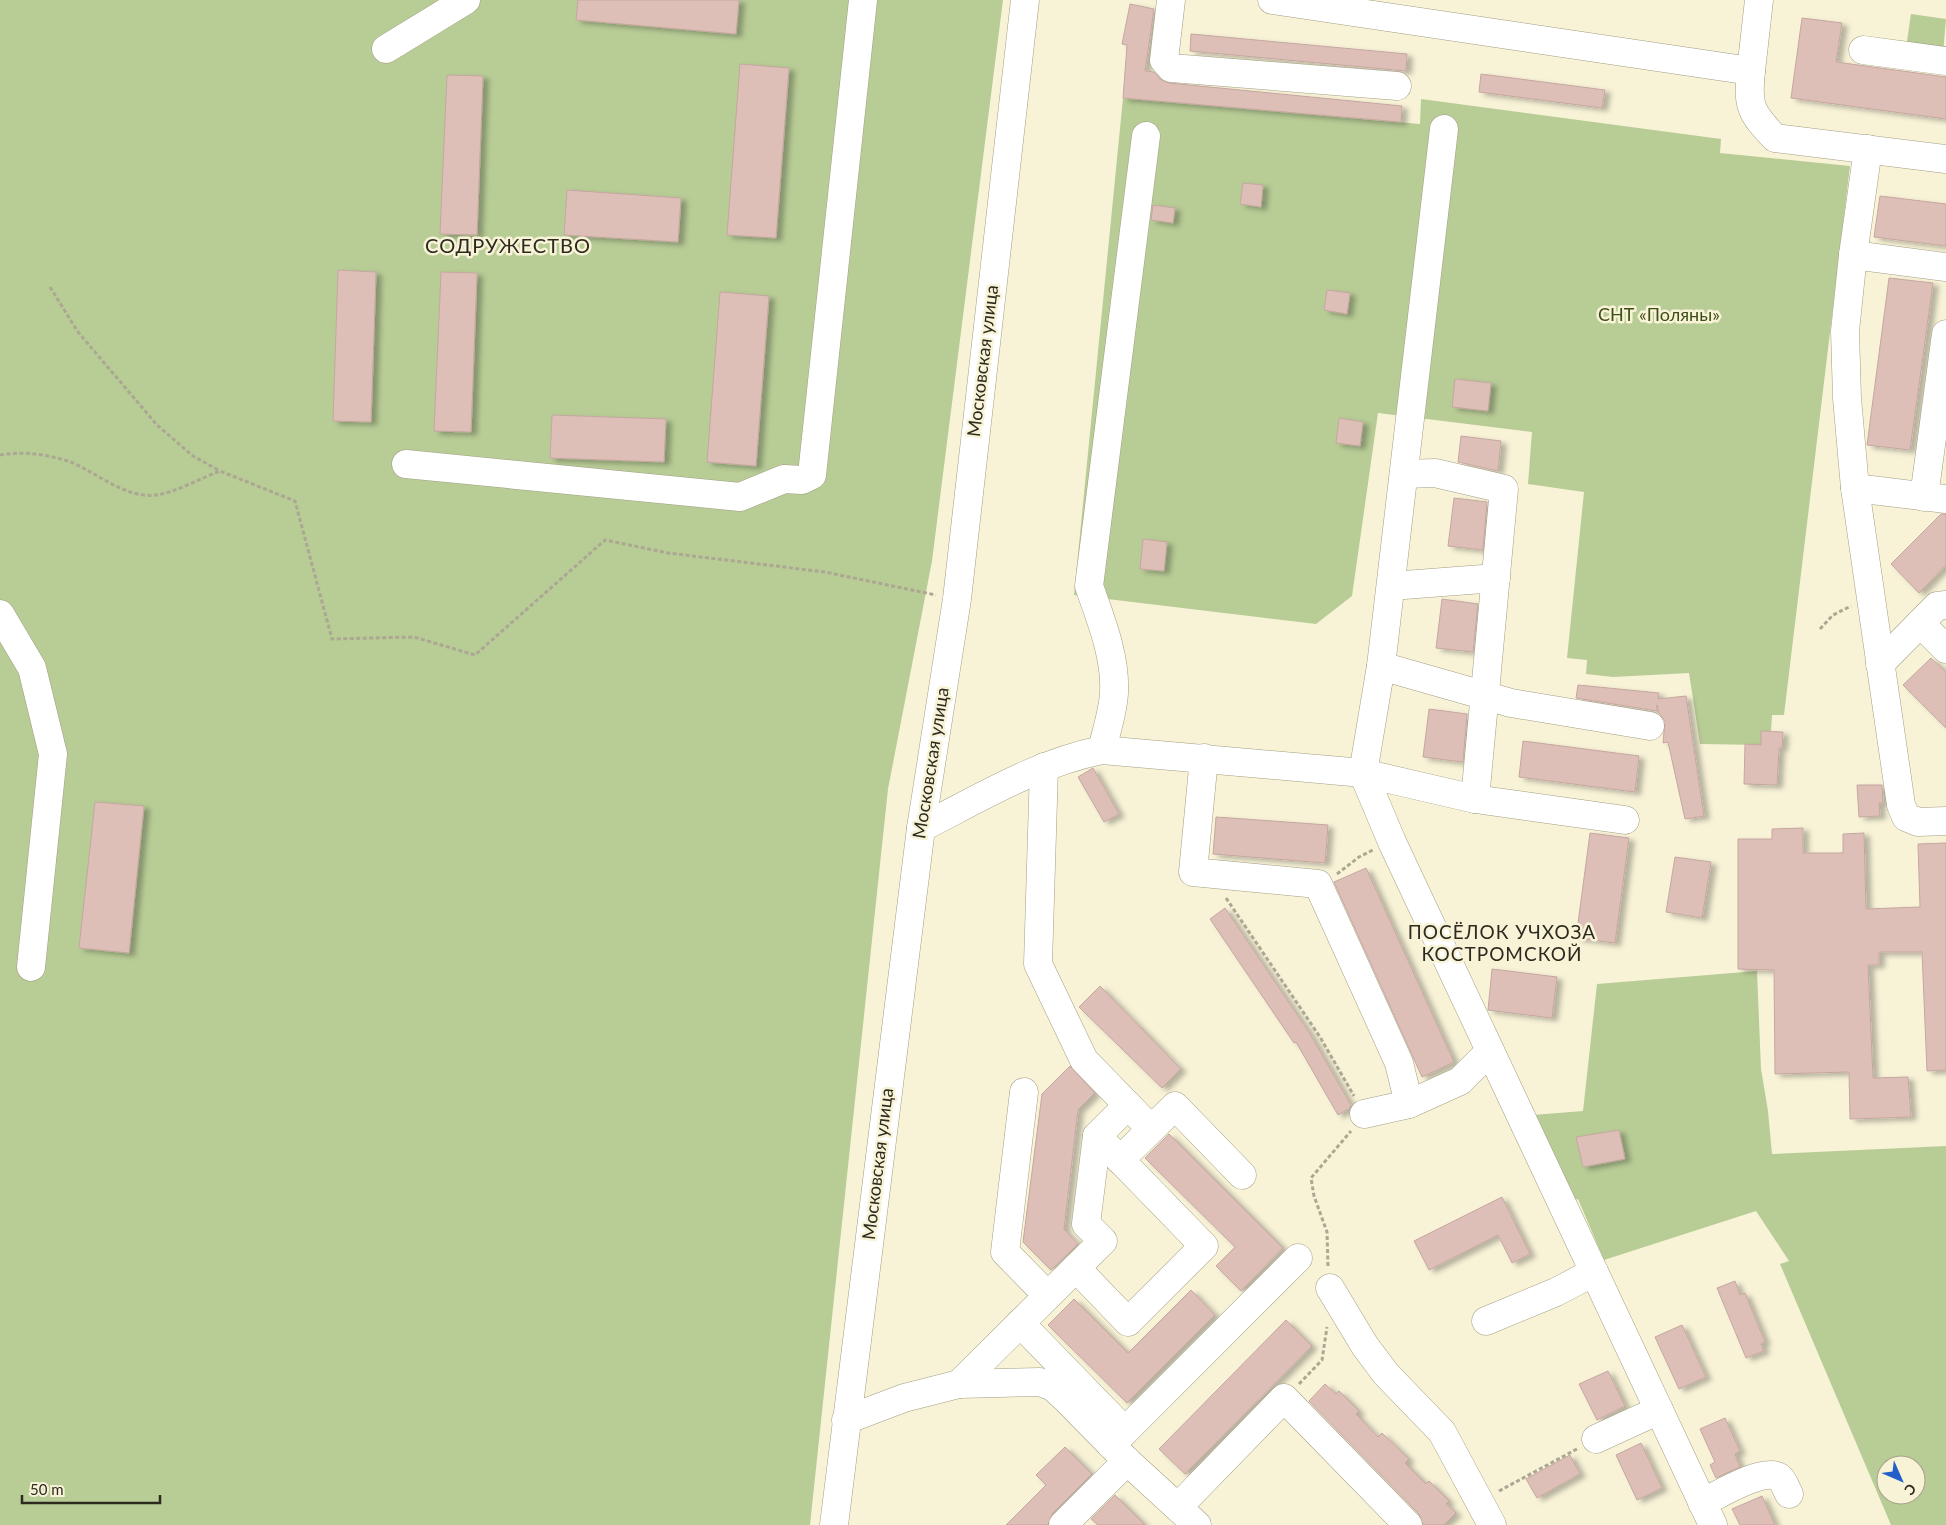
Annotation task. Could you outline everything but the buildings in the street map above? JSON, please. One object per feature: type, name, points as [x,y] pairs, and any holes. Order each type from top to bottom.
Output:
[{"type":"street","points":[[386,49],[466,0]]},
{"type":"street","points":[[406,464],[740,498],[784,480],[802,480],[812,475],[863,0]]},
{"type":"street","name":"Московская улица","points":[[834,1525],[921,828],[957,599],[1025,0]]},
{"type":"street","points":[[1171,0],[1164,60],[1171,68],[1397,86]]},
{"type":"street","points":[[1272,0],[1321,4],[1751,71]]},
{"type":"street","points":[[1759,0],[1748,95],[1756,118],[1775,138],[1946,160]]},
{"type":"street","points":[[1863,50],[1946,61]]},
{"type":"street","points":[[1444,129],[1381,666],[1362,774],[1392,842],[1707,1514],[1762,1476],[1773,1474],[1781,1479],[1789,1494]]},
{"type":"street","points":[[1102,750],[1114,695],[1114,678],[1107,641],[1089,586],[1146,136]]},
{"type":"street","points":[[1868,149],[1853,255],[1845,331],[1847,398],[1855,488],[1901,805],[1906,818],[1918,822],[1946,821]]},
{"type":"street","points":[[1853,255],[1946,267]]},
{"type":"street","points":[[1855,488],[1935,498],[1946,334]]},
{"type":"street","points":[[1404,474],[1434,473],[1504,489],[1475,798]]},
{"type":"street","points":[[1391,586],[1496,578]]},
{"type":"street","points":[[1880,664],[1937,606],[1946,605]]},
{"type":"street","points":[[0,614],[32,668],[53,754],[30,967]]},
{"type":"street","points":[[1920,623],[1946,649]]},
{"type":"street","points":[[1381,666],[1511,703],[1650,726]]},
{"type":"street","points":[[921,828],[1044,766],[1073,756],[1102,750],[1362,774],[1475,798],[1625,820]]},
{"type":"street","points":[[1204,758],[1193,872],[1318,884],[1399,1063],[1409,1104]]},
{"type":"street","points":[[1044,766],[1038,964],[1084,1060],[1151,1129]]},
{"type":"street","points":[[1364,1114],[1409,1104],[1460,1081],[1490,1051]]},
{"type":"street","points":[[1024,1092],[1005,1252],[1048,1296]]},
{"type":"street","points":[[959,1384],[1103,1241],[1086,1224],[1097,1136],[1128,1105]]},
{"type":"street","points":[[1120,1160],[1175,1106],[1242,1175]]},
{"type":"street","points":[[1076,1268],[1128,1322],[1204,1246],[1097,1136]]},
{"type":"street","points":[[1069,1523],[1121,1445],[1298,1258]]},
{"type":"street","points":[[1486,1322],[1556,1292],[1594,1272]]},
{"type":"street","points":[[1330,1288],[1365,1346],[1386,1374],[1442,1432],[1484,1517]]},
{"type":"street","points":[[1020,1323],[1121,1445],[1187,1516],[1284,1398],[1408,1525]]},
{"type":"street","points":[[846,1420],[897,1401],[959,1384],[1040,1382],[1060,1393],[1121,1445]]},
{"type":"street","points":[[1596,1439],[1659,1410]]},
{"type":"path","points":[[50,287],[78,332],[157,425],[193,456],[220,471],[295,501],[332,639],[414,637],[475,655],[605,540],[668,553],[825,572],[957,599]]},
{"type":"path","points":[[0,455],[19,452],[69,462],[133,492],[154,496],[168,493],[220,471]]},
{"type":"path","points":[[1820,628],[1834,615],[1854,604],[1869,585]]},
{"type":"path","points":[[1318,884],[1343,871],[1359,857],[1392,842]]},
{"type":"path","points":[[1210,874],[1320,1037],[1364,1114],[1340,1146],[1316,1169],[1311,1178],[1314,1196],[1328,1232],[1330,1288]]},
{"type":"path","points":[[1284,1398],[1322,1360],[1327,1326]]},
{"type":"path","points":[[1484,1517],[1596,1439]]},
{"type":"green space","points":[[0,0],[1003,0],[932,561],[888,789],[810,1525],[0,1525]]},
{"type":"green space","points":[[1911,14],[1946,19],[1943,54],[1906,48]]},
{"type":"green space","name":"СНТ «Поляны»","points":[[1123,98],[1420,124],[1421,99],[1721,139],[1720,153],[1850,166],[1784,715],[1772,715],[1771,731],[1761,731],[1761,745],[1700,744],[1689,673],[1613,677],[1586,674],[1587,660],[1567,658],[1584,492],[1528,484],[1532,432],[1378,413],[1352,596],[1316,624],[1074,595]]},
{"type":"green space","points":[[1757,971],[1761,1069],[1768,1111],[1772,1154],[1946,1146],[1946,1525],[1891,1525],[1882,1505],[1926,1505],[1926,1455],[1876,1455],[1876,1490],[1780,1264],[1789,1261],[1756,1211],[1604,1260],[1578,1199],[1572,1201],[1533,1115],[1583,1111],[1597,984]]},
{"type":"district","name":"СОДРУЖЕСТВО","points":[[508,246]]},
{"type":"district","name":"ПОСЁЛОК УЧХОЗА КОСТРОМСКОЙ","points":[[1502,943]]}]
